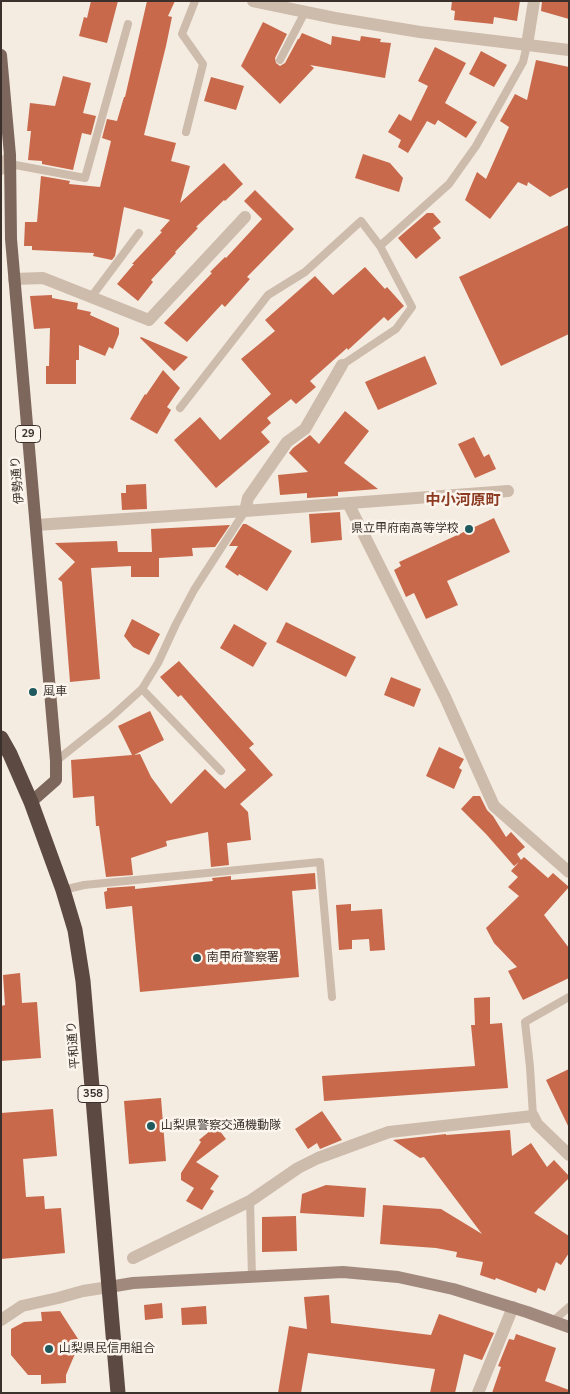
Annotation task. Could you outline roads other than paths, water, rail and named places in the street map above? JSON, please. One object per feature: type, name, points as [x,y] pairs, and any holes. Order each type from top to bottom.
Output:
[{"type":"highway","name":"平和通り","points":[[1,738],[31,802],[63,890],[75,930],[83,981],[108,1257],[118,1393]]},
{"type":"main road","name":"伊勢通り","points":[[1,55],[14,279],[56,761],[56,780],[31,802]]},
{"type":"street","points":[[253,1],[420,32],[569,50]]},
{"type":"street","points":[[526,45],[534,1]]},
{"type":"street","points":[[14,279],[43,278],[149,320],[245,217]]},
{"type":"street","points":[[245,511],[248,498],[287,442],[304,429],[342,364]]},
{"type":"street","points":[[36,525],[508,490]]},
{"type":"street","points":[[348,503],[444,697],[494,806],[569,872]]},
{"type":"street","points":[[133,1258],[250,1201],[298,1168],[318,1158],[390,1132],[533,1116],[537,1124],[569,1155]]},
{"type":"street","points":[[1,1320],[22,1306],[82,1291],[133,1283],[343,1272],[398,1277],[453,1289],[513,1307],[569,1327]]},
{"type":"street","points":[[478,1393],[513,1307]]},
{"type":"lane","points":[[186,132],[203,64],[182,34],[195,1]]},
{"type":"lane","points":[[280,60],[305,12]]},
{"type":"lane","points":[[7,162],[86,178],[128,24]]},
{"type":"lane","points":[[380,246],[449,184],[476,146],[523,62],[526,45]]},
{"type":"lane","points":[[180,408],[268,294],[304,272],[361,221],[380,246],[412,307],[396,329],[342,364]]},
{"type":"lane","points":[[92,296],[139,233]]},
{"type":"lane","points":[[56,761],[110,718],[142,688],[158,663],[194,590],[245,511]]},
{"type":"lane","points":[[142,688],[221,771]]},
{"type":"lane","points":[[63,890],[84,885],[320,862],[332,997]]},
{"type":"lane","points":[[533,1116],[525,1022],[569,997]]},
{"type":"lane","points":[[250,1201],[252,1277]]},
{"type":"lane","points":[[553,1321],[569,1307]]},
{"type":"place","name":"県立甲府南高等学校","points":[[469,529]]},
{"type":"place","name":"風車","points":[[33,692]]},
{"type":"place","name":"南甲府警察署","points":[[197,958]]},
{"type":"place","name":"山梨県警察交通機動隊","points":[[151,1126]]},
{"type":"place","name":"山梨県民信用組合","points":[[49,1349]]},
{"type":"district","name":"中小河原町","points":[[463,501]]}]
